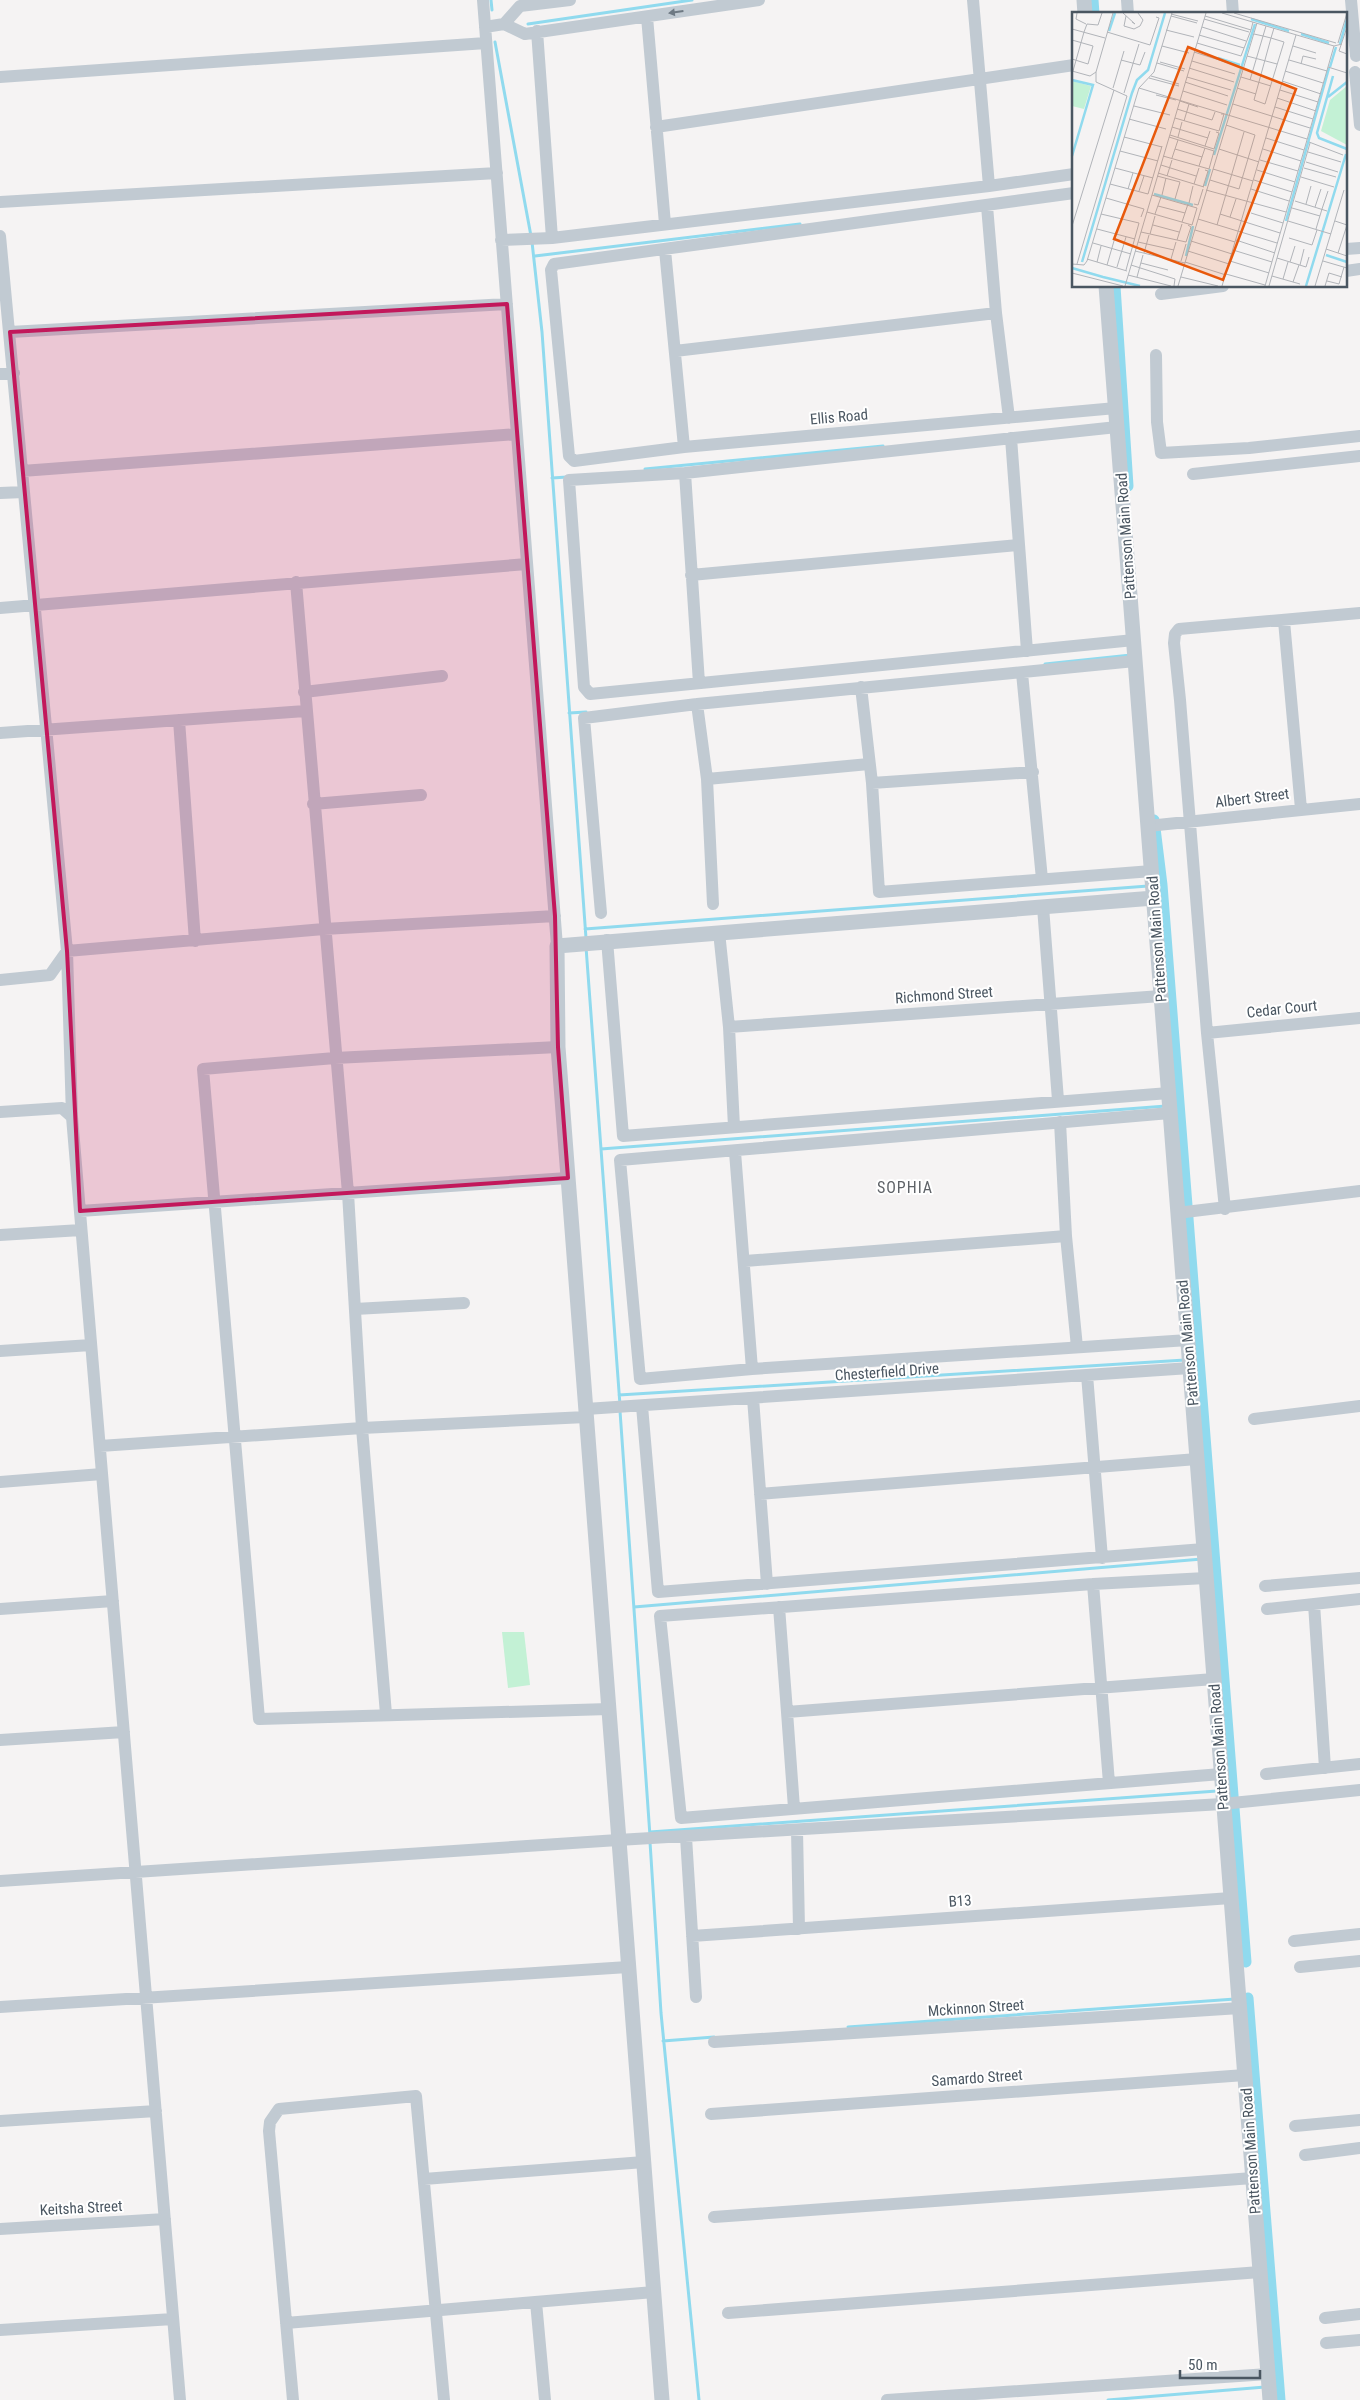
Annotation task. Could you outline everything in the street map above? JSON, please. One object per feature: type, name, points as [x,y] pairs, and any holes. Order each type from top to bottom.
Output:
[{"type":"street","points":[[483,0],[496,173],[504,240],[507,304],[555,916],[558,1047],[662,2400]]},
{"type":"street","points":[[504,24],[520,6],[532,2],[570,0]]},
{"type":"street","points":[[485,26],[504,24],[525,34],[759,0]]},
{"type":"street","points":[[973,0],[989,186]]},
{"type":"street","points":[[1351,0],[1354,56]]},
{"type":"street","points":[[647,17],[665,224]]},
{"type":"street","points":[[537,32],[547,238]]},
{"type":"street","points":[[0,77],[486,43]]},
{"type":"street","points":[[656,127],[1072,65]]},
{"type":"street","points":[[1356,72],[1360,125]]},
{"type":"street","points":[[0,202],[496,173]]},
{"type":"street","points":[[504,240],[547,238],[989,186],[1072,174]]},
{"type":"street","points":[[684,447],[665,250],[1072,194]]},
{"type":"street","points":[[987,206],[996,313],[1009,418]]},
{"type":"street","points":[[0,242],[14,374],[45,729],[67,951],[72,1117],[180,2400]]},
{"type":"street","name":"Ellis Road","points":[[665,250],[559,262],[551,270],[569,456],[574,461],[684,447],[1116,408]]},
{"type":"street","name":"Pattenson Main Road","points":[[1106,288],[1134,652],[1155,826],[1152,871],[1161,996],[1170,1113],[1181,1212],[1190,1368],[1222,1778],[1227,1803],[1237,1986],[1270,2397]]},
{"type":"street","points":[[1161,294],[1208,288]]},
{"type":"street","points":[[10,332],[507,304]]},
{"type":"street","points":[[676,350],[996,313]]},
{"type":"street","points":[[1156,355],[1157,422],[1161,453],[1360,436]]},
{"type":"street","points":[[0,374],[14,374]]},
{"type":"street","points":[[1117,427],[685,473],[569,480],[584,688],[590,694],[1028,650],[1134,652]]},
{"type":"street","points":[[22,471],[517,434]]},
{"type":"street","points":[[1011,438],[1028,650]]},
{"type":"street","points":[[1290,443],[1292,464]]},
{"type":"street","points":[[1193,474],[1360,456]]},
{"type":"street","points":[[685,473],[699,683]]},
{"type":"street","points":[[0,493],[24,492]]},
{"type":"street","points":[[691,575],[1019,545]]},
{"type":"street","points":[[0,608],[528,564]]},
{"type":"street","points":[[296,582],[305,711],[348,1193],[362,1428],[386,1714]]},
{"type":"street","points":[[1225,1209],[1207,1033],[1174,644],[1175,634],[1179,629],[1360,613]]},
{"type":"street","points":[[1284,621],[1301,809]]},
{"type":"street","points":[[601,913],[584,718],[697,704],[1022,673],[1134,652]]},
{"type":"street","points":[[1022,673],[1042,879]]},
{"type":"street","points":[[304,692],[442,676]]},
{"type":"street","points":[[861,688],[872,783],[879,892],[1152,871]]},
{"type":"street","points":[[697,704],[707,780],[713,904]]},
{"type":"street","points":[[0,733],[305,711]]},
{"type":"street","points":[[179,720],[195,941]]},
{"type":"street","points":[[707,780],[869,764]]},
{"type":"street","points":[[872,783],[1033,772]]},
{"type":"street","points":[[314,804],[421,795]]},
{"type":"street","name":"Albert Street","points":[[1155,826],[1360,804]]},
{"type":"street","points":[[557,946],[605,940],[1154,898]]},
{"type":"street","points":[[1043,907],[1058,1100]]},
{"type":"street","points":[[67,951],[324,929],[555,916]]},
{"type":"street","points":[[719,932],[729,1026],[734,1127]]},
{"type":"street","points":[[605,940],[623,1136],[1058,1100],[1169,1093]]},
{"type":"street","points":[[0,980],[50,975],[67,951]]},
{"type":"street","name":"Richmond Street","points":[[729,1026],[1161,996]]},
{"type":"street","name":"Cedar Court","points":[[1207,1033],[1360,1018]]},
{"type":"street","points":[[558,1047],[335,1058],[203,1069],[259,1719],[609,1709]]},
{"type":"street","points":[[0,1112],[62,1108],[72,1117]]},
{"type":"street","points":[[752,1369],[745,1261],[734,1152],[1170,1113]]},
{"type":"street","points":[[1060,1122],[1066,1236],[1077,1347]]},
{"type":"street","name":"Chesterfield Drive","points":[[734,1152],[620,1160],[640,1379],[752,1369],[1188,1340]]},
{"type":"street","points":[[80,1211],[568,1178]]},
{"type":"street","points":[[1181,1212],[1225,1209],[1360,1191]]},
{"type":"street","points":[[0,1235],[81,1230]]},
{"type":"street","points":[[745,1261],[1066,1236]]},
{"type":"street","points":[[355,1309],[464,1304]]},
{"type":"street","points":[[0,1351],[91,1345]]},
{"type":"street","name":"Chesterfield Drive","points":[[100,1446],[586,1413],[642,1406],[1190,1368]]},
{"type":"street","points":[[1088,1375],[1102,1558]]},
{"type":"street","points":[[753,1398],[767,1584]]},
{"type":"street","points":[[642,1406],[658,1592],[1204,1552]]},
{"type":"street","points":[[1254,1419],[1360,1406]]},
{"type":"street","points":[[760,1494],[1197,1459]]},
{"type":"street","points":[[0,1482],[102,1474]]},
{"type":"street","points":[[1206,1576],[660,1616],[681,1818],[1108,1784],[1222,1778]]},
{"type":"street","points":[[1265,1586],[1360,1578]]},
{"type":"street","points":[[1093,1584],[1108,1784]]},
{"type":"street","points":[[1267,1609],[1360,1599]]},
{"type":"street","points":[[0,1609],[113,1601]]},
{"type":"street","points":[[1314,1604],[1325,1768]]},
{"type":"street","points":[[779,1607],[794,1808]]},
{"type":"street","points":[[787,1712],[1214,1679]]},
{"type":"street","points":[[0,1740],[124,1732]]},
{"type":"street","points":[[1266,1774],[1360,1764]]},
{"type":"street","points":[[0,1881],[618,1840],[1227,1803],[1360,1790]]},
{"type":"street","points":[[797,1830],[799,1929]]},
{"type":"street","points":[[686,1837],[696,1997]]},
{"type":"street","name":"B13","points":[[692,1936],[1231,1898]]},
{"type":"street","points":[[1294,1941],[1360,1934]]},
{"type":"street","points":[[1300,1967],[1360,1961]]},
{"type":"street","points":[[0,2007],[628,1967]]},
{"type":"street","name":"Mckinnon Street","points":[[714,2042],[1240,2008]]},
{"type":"street","name":"Samardo Street","points":[[711,2114],[1245,2075]]},
{"type":"street","points":[[293,2400],[269,2131],[270,2122],[279,2109],[416,2096],[444,2400]]},
{"type":"street","points":[[0,2121],[156,2111]]},
{"type":"street","points":[[1295,2126],[1360,2120]]},
{"type":"street","points":[[1305,2154],[1360,2148]]},
{"type":"street","points":[[424,2179],[644,2162]]},
{"type":"street","points":[[714,2217],[1253,2178]]},
{"type":"street","name":"Keitsha Street","points":[[0,2228],[165,2219]]},
{"type":"street","points":[[728,2313],[1260,2272]]},
{"type":"street","points":[[286,2323],[654,2292]]},
{"type":"street","points":[[536,2302],[546,2400]]},
{"type":"street","points":[[1325,2318],[1360,2314]]},
{"type":"street","points":[[0,2330],[173,2319]]},
{"type":"street","points":[[1326,2343],[1360,2340]]},
{"type":"street","points":[[887,2400],[1268,2374]]},
{"type":"highlighted area","points":[[507,304],[555,916],[558,1047],[568,1178],[80,1211],[67,951],[10,332]]},
{"type":"green space","points":[[502,1632],[524,1632],[530,1685],[508,1688]]},
{"type":"waterway","points":[[491,0],[492,10]]},
{"type":"waterway","points":[[528,24],[692,0]]},
{"type":"waterway","points":[[1093,0],[1094,12]]},
{"type":"waterway","points":[[495,42],[531,236]]},
{"type":"waterway","points":[[535,256],[800,224]]},
{"type":"waterway","points":[[532,242],[542,332],[586,938]]},
{"type":"waterway","points":[[1115,288],[1128,486]]},
{"type":"waterway","points":[[645,469],[883,446]]},
{"type":"waterway","points":[[552,478],[567,477]]},
{"type":"waterway","points":[[1045,664],[1131,655]]},
{"type":"waterway","points":[[569,713],[586,712]]},
{"type":"waterway","points":[[1154,820],[1162,885],[1246,1962]]},
{"type":"waterway","points":[[585,929],[1148,886]]},
{"type":"waterway","points":[[586,947],[620,1405]]},
{"type":"waterway","points":[[601,1149],[1166,1106]]},
{"type":"waterway","points":[[619,1395],[1185,1360]]},
{"type":"waterway","points":[[620,1411],[650,1836]]},
{"type":"waterway","points":[[634,1607],[1202,1559]]},
{"type":"waterway","points":[[650,1832],[1217,1791]]},
{"type":"waterway","points":[[650,1842],[661,2013],[699,2400]]},
{"type":"waterway","points":[[1248,1998],[1280,2400]]},
{"type":"waterway","points":[[848,2027],[1235,1999]]},
{"type":"waterway","points":[[663,2041],[714,2037]]},
{"type":"waterway","points":[[1108,2400],[1265,2387]]},
{"type":"district","name":"SOPHIA","points":[[905,1187]]}]
